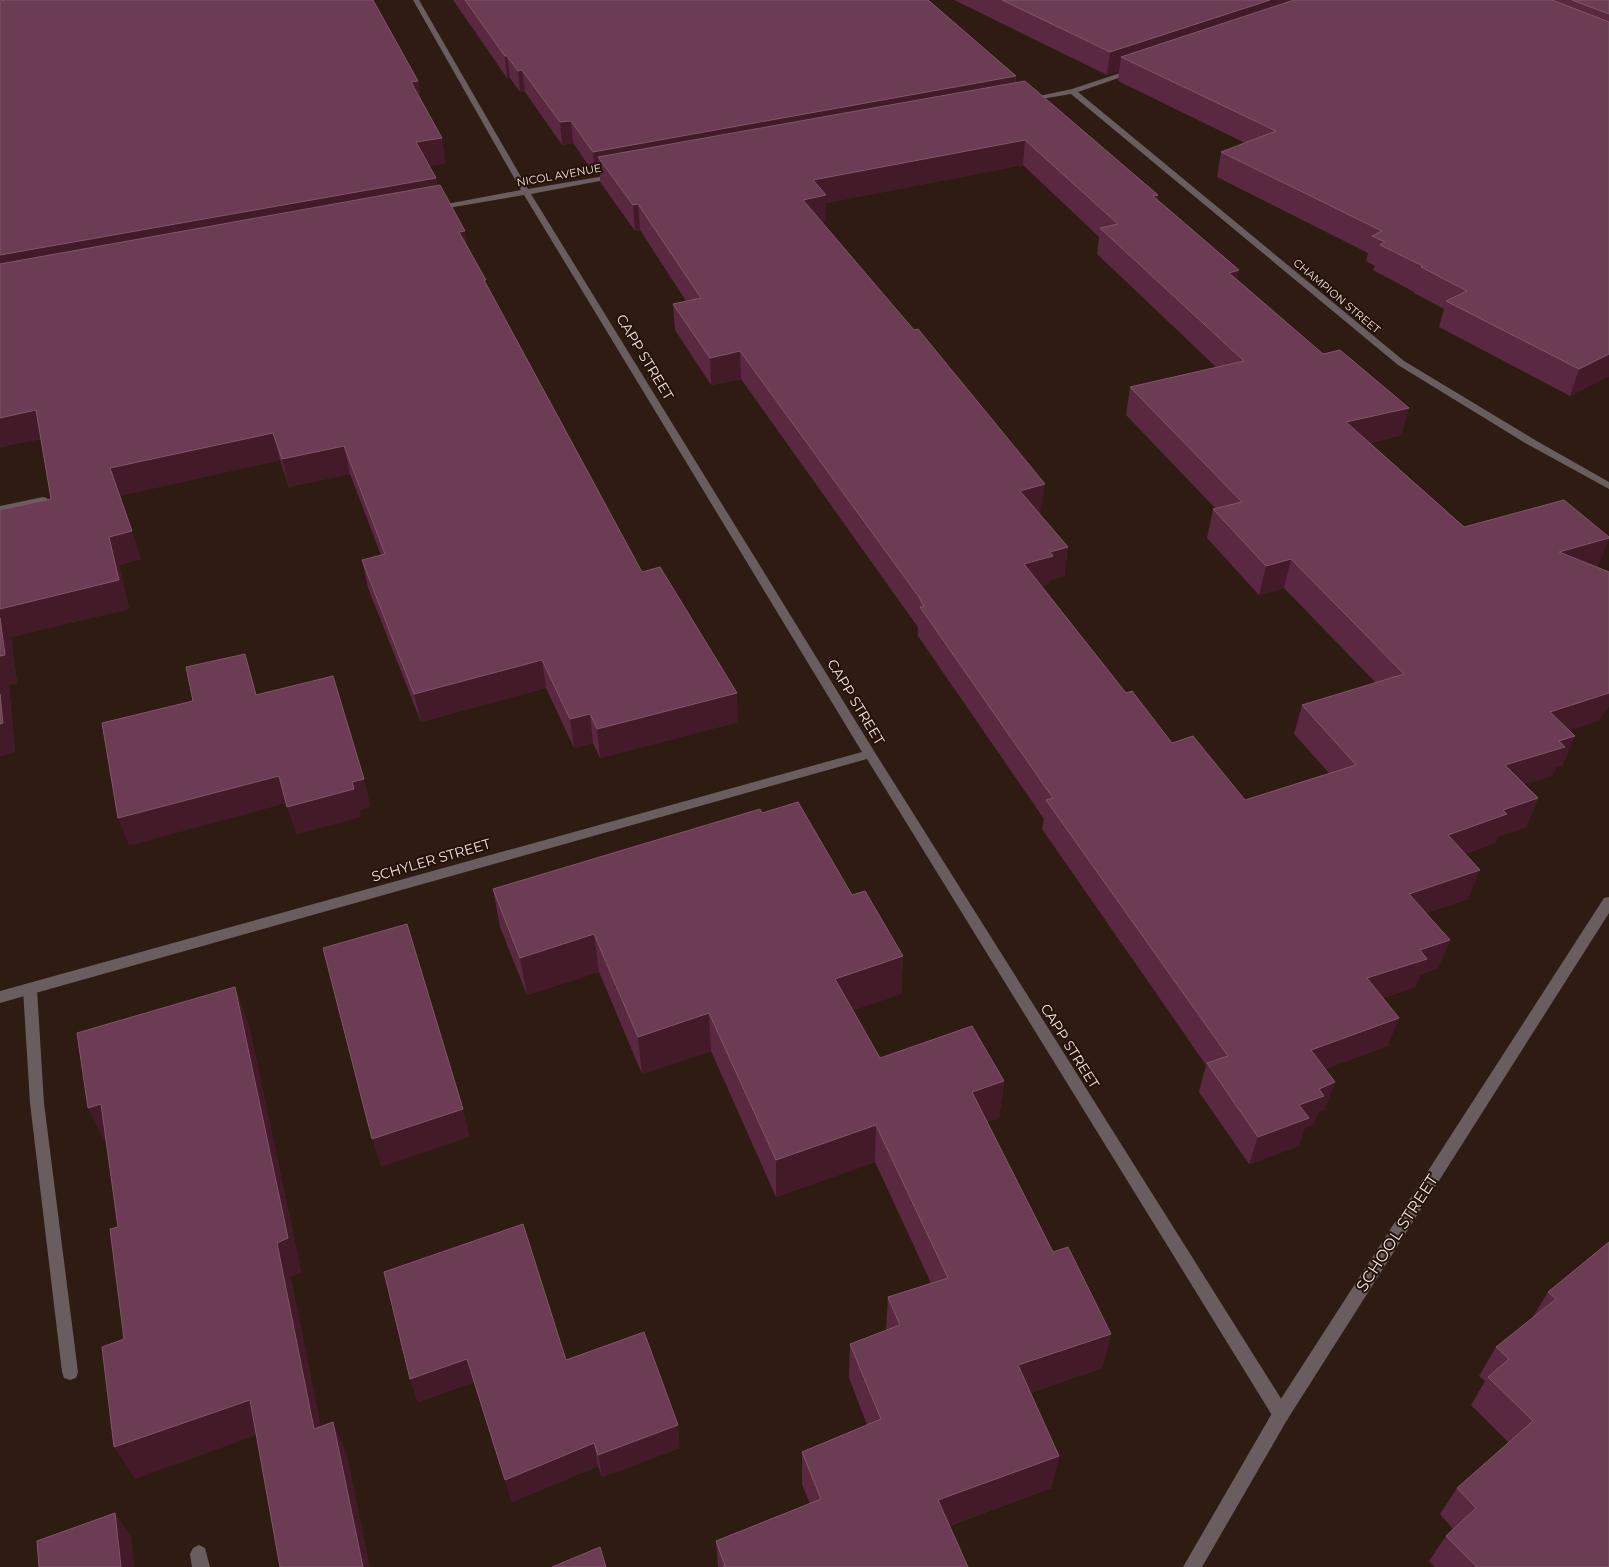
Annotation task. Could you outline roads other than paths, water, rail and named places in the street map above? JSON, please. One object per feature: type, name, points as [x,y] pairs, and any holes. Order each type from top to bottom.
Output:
[{"type":"street","name":"CAPP STREET","points":[[416,0],[526,192],[870,754],[1281,1414]]},
{"type":"street","points":[[1015,102],[1073,92],[1148,67]]},
{"type":"street","name":"CHAMPION STREET","points":[[1073,92],[1401,363],[1531,442],[1609,486]]},
{"type":"street","name":"NICOL AVENUE","points":[[429,210],[624,174]]},
{"type":"street","points":[[0,509],[43,500]]},
{"type":"street","name":"SCHYLER STREET","points":[[0,997],[870,754]]},
{"type":"street","name":"SCHOOL STREET","points":[[1192,1567],[1281,1414],[1609,902]]},
{"type":"street","points":[[30,989],[36,1103],[70,1372]]}]
